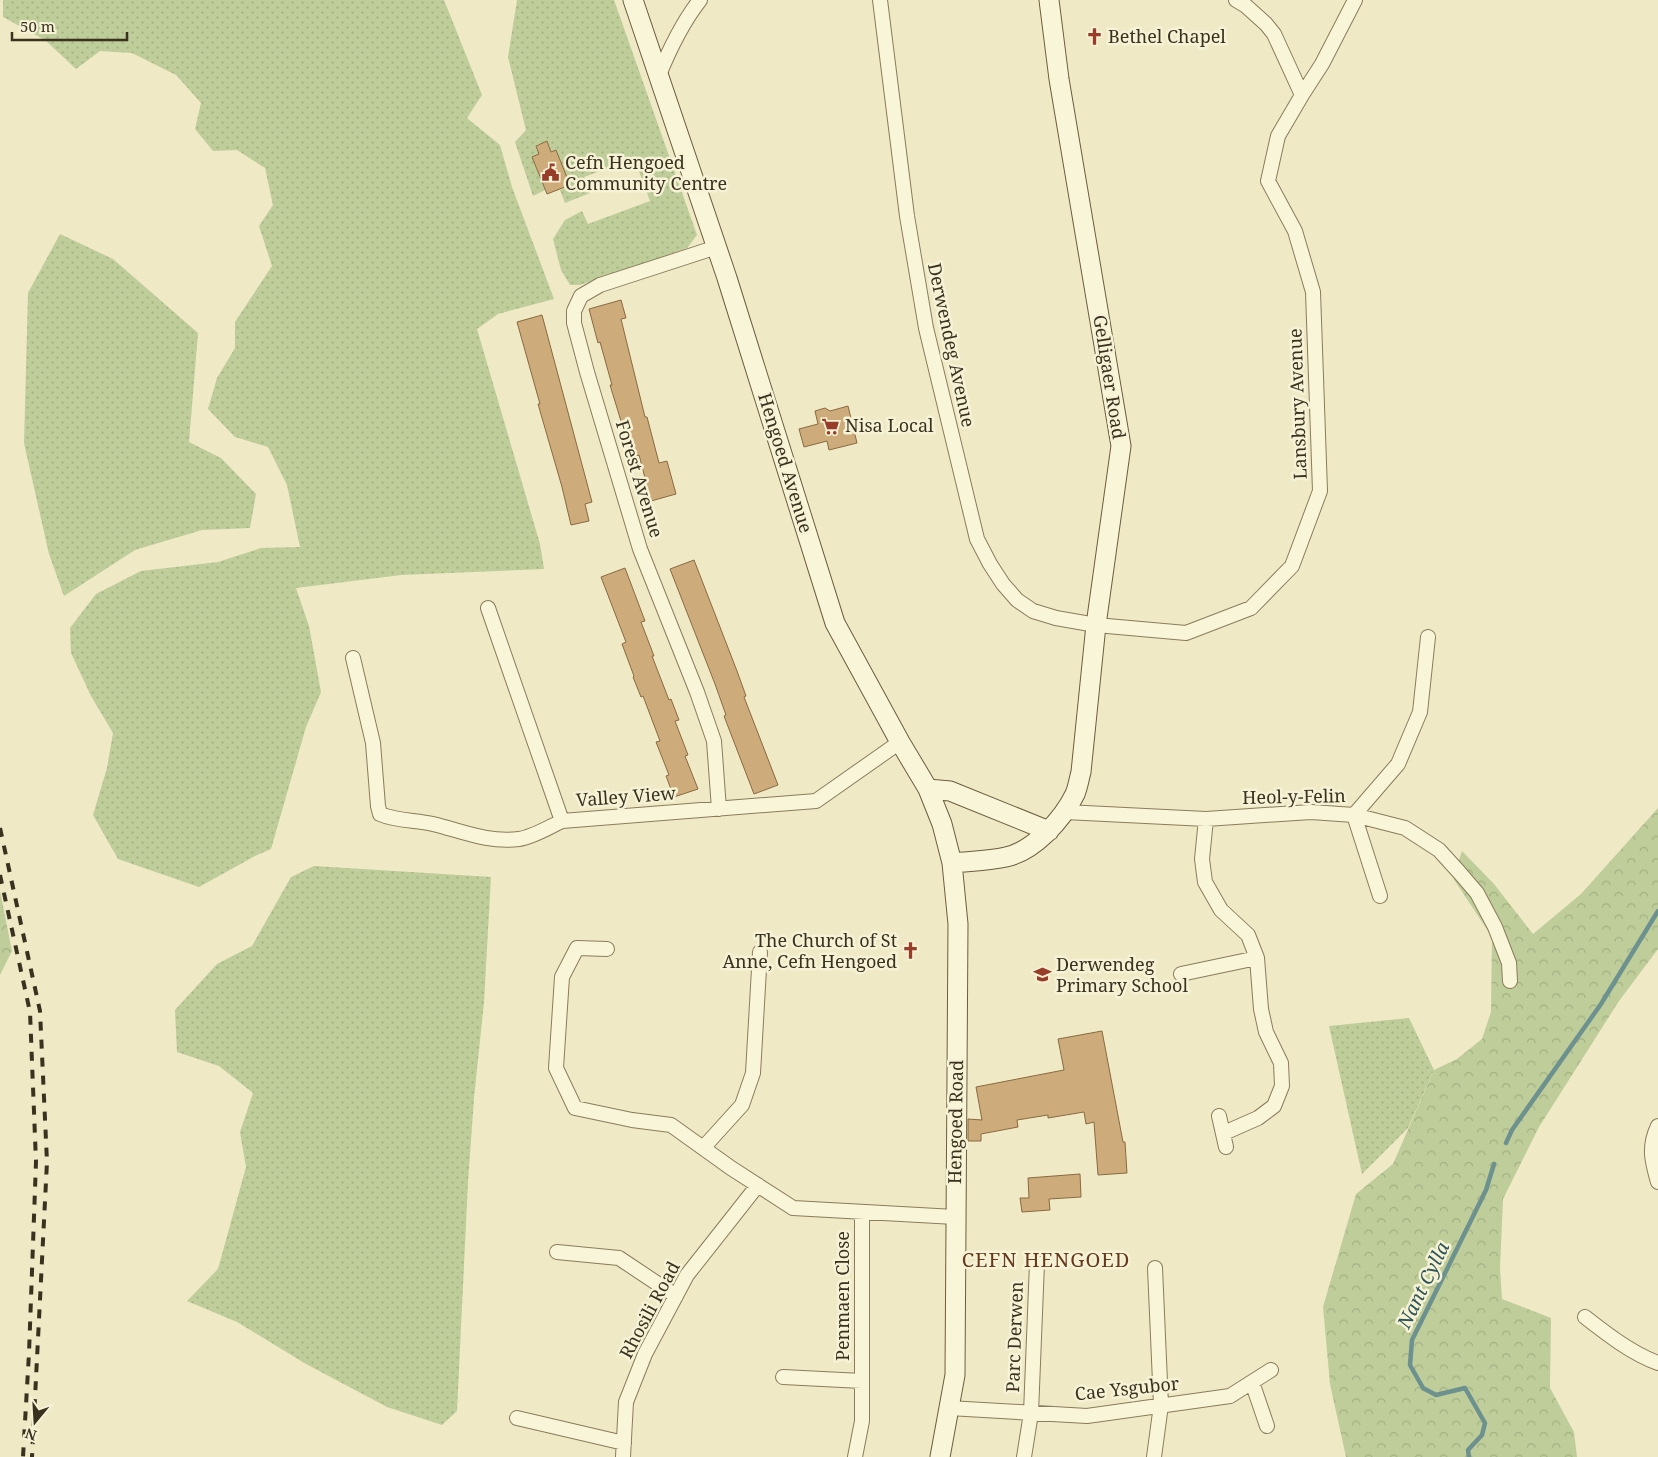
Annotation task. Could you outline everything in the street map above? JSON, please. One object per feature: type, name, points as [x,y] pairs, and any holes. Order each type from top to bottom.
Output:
[{"type":"street","name":"Hengoed Avenue","points":[[633,0],[717,247],[836,623],[900,742],[928,789]]},
{"type":"street","points":[[659,75],[669,50],[684,22],[700,0]]},
{"type":"street","name":"Derwendeg Avenue","points":[[880,0],[907,216],[926,328],[938,383],[978,539],[990,564],[1003,584],[1017,600],[1033,611],[1048,616],[1096,625]]},
{"type":"street","name":"Gelligaer Road","points":[[952,863],[1007,857],[1030,846],[1049,831],[1065,812],[1076,792],[1081,772],[1096,625],[1121,446],[1060,80],[1049,0]]},
{"type":"street","points":[[1236,0],[1246,6],[1274,34],[1302,95]]},
{"type":"street","name":"Lansbury Avenue","points":[[1096,625],[1186,633],[1252,608],[1292,566],[1320,491],[1313,292],[1295,231],[1268,181],[1278,136],[1322,64],[1355,0]]},
{"type":"street","name":"Forest Avenue","points":[[717,247],[600,285],[581,296],[574,311],[574,323],[640,548],[697,692],[714,741],[719,809]]},
{"type":"street","name":"Valley View","points":[[488,608],[562,821],[816,801],[900,742]]},
{"type":"street","name":"Heol-y-Felin","points":[[1065,812],[1206,819],[1311,812],[1354,815],[1398,764],[1420,712],[1428,637]]},
{"type":"street","points":[[353,658],[373,743],[380,814],[387,817],[431,824],[476,837],[498,840],[521,839],[562,821]]},
{"type":"street","points":[[928,789],[950,791],[1049,831]]},
{"type":"street","name":"Hengoed Road","points":[[928,789],[942,824],[952,863],[958,924],[955,1375],[940,1457]]},
{"type":"street","points":[[1354,815],[1380,896]]},
{"type":"street","points":[[1354,815],[1405,828],[1439,850],[1460,872],[1477,893],[1495,927],[1510,963],[1510,981]]},
{"type":"street","points":[[1206,819],[1202,859],[1205,882],[1222,910],[1248,935],[1257,958],[1261,1009],[1266,1032],[1281,1063],[1282,1086],[1274,1106],[1258,1118],[1224,1133]]},
{"type":"street","points":[[607,949],[577,948],[562,977],[556,1068],[575,1108],[632,1120],[671,1125],[793,1208],[955,1217]]},
{"type":"street","points":[[703,1148],[742,1105],[753,1073],[760,952]]},
{"type":"street","points":[[1181,974],[1257,958]]},
{"type":"street","points":[[1219,1116],[1226,1147]]},
{"type":"street","points":[[1658,1126],[1653,1136],[1651,1156],[1658,1182]]},
{"type":"street","name":"Rhosili Road","points":[[622,1457],[626,1402],[645,1354],[687,1275],[758,1185]]},
{"type":"street","name":"Penmaen Close","points":[[855,1457],[862,1421],[862,1212]]},
{"type":"street","points":[[557,1252],[619,1258],[676,1296]]},
{"type":"street","name":"Parc Derwen","points":[[1024,1457],[1031,1413],[1037,1263]]},
{"type":"street","points":[[1154,1457],[1162,1405],[1155,1268]]},
{"type":"street","points":[[1585,1317],[1608,1335],[1658,1363]]},
{"type":"street","name":"Cae Ysgubor","points":[[949,1408],[1088,1416],[1230,1396],[1271,1370]]},
{"type":"street","name":"Penmaen Close","points":[[783,1377],[862,1381]]},
{"type":"street","points":[[1252,1382],[1267,1426]]},
{"type":"street","points":[[517,1418],[624,1443]]},
{"type":"green space","points":[[3,0],[444,0],[482,95],[467,118],[500,145],[512,187],[554,299],[498,314],[477,329],[540,544],[544,569],[401,575],[296,588],[309,626],[321,692],[306,727],[271,849],[199,887],[118,859],[93,815],[107,768],[113,733],[91,696],[71,653],[70,628],[96,594],[141,571],[218,562],[261,548],[300,547],[287,485],[268,447],[235,437],[208,409],[217,378],[235,348],[235,322],[272,266],[259,226],[273,205],[265,168],[237,150],[213,151],[195,129],[201,103],[176,75],[132,53],[100,51],[76,69],[45,40],[3,17]]},
{"type":"green space","points":[[517,0],[614,0],[697,235],[687,248],[580,285],[570,285],[561,270],[553,239],[565,220],[582,211],[588,224],[650,201],[634,158],[584,177],[590,193],[565,203],[560,190],[570,185],[556,151],[551,152],[547,141],[536,145],[539,154],[532,157],[545,190],[533,196],[515,142],[526,130],[508,57]]},
{"type":"green space","points":[[60,234],[113,259],[198,333],[189,442],[221,458],[256,494],[250,528],[202,530],[135,550],[64,596],[49,554],[24,443],[28,293]]},
{"type":"green space","points":[[1658,808],[1658,949],[1619,1001],[1539,1127],[1503,1199],[1500,1269],[1502,1299],[1551,1318],[1550,1388],[1574,1432],[1577,1457],[1346,1457],[1330,1384],[1323,1307],[1356,1194],[1393,1164],[1434,1070],[1457,1059],[1482,1039],[1491,1012],[1492,937],[1453,878],[1462,851],[1494,884],[1533,934],[1581,894]]},
{"type":"green space","points":[[314,866],[491,877],[484,1002],[468,1182],[457,1411],[442,1425],[387,1407],[306,1364],[237,1322],[187,1301],[218,1269],[246,1167],[240,1132],[253,1093],[219,1066],[177,1052],[175,1010],[217,964],[252,946],[291,877]]},
{"type":"green space","points":[[0,891],[12,951],[0,975]]},
{"type":"green space","points":[[1409,1018],[1434,1070],[1408,1128],[1362,1174],[1329,1026]]},
{"type":"building","points":[[547,141],[551,152],[556,150],[570,185],[547,194],[532,157],[539,154],[536,146]]},
{"type":"building","points":[[621,300],[626,318],[621,319],[645,417],[647,417],[659,463],[667,461],[676,494],[651,501],[639,455],[632,457],[589,309]]},
{"type":"building","points":[[542,315],[592,502],[585,504],[589,521],[571,525],[517,322]]},
{"type":"building","name":"Nisa Local","points":[[848,406],[857,443],[829,450],[827,441],[804,447],[799,429],[818,424],[815,411],[825,408],[830,411]]},
{"type":"building","points":[[694,560],[778,785],[754,794],[724,716],[726,715],[715,684],[670,569]]},
{"type":"building","points":[[625,568],[645,621],[641,622],[654,656],[652,656],[679,720],[675,721],[688,755],[685,756],[698,789],[674,797],[666,776],[669,775],[656,742],[660,741],[643,696],[641,697],[633,677],[622,644],[626,642],[601,577]]},
{"type":"building","points":[[1102,1031],[1123,1142],[1125,1142],[1127,1173],[1098,1175],[1094,1122],[1086,1124],[1084,1112],[1048,1118],[1048,1115],[1017,1120],[1018,1127],[981,1134],[981,1141],[968,1141],[968,1119],[982,1120],[976,1087],[1064,1070],[1058,1039]]},
{"type":"building","points":[[1080,1174],[1081,1197],[1049,1199],[1050,1210],[1022,1212],[1020,1198],[1029,1198],[1028,1178]]},
{"type":"waterway","name":"Nant Cylla","points":[[1506,1143],[1512,1130],[1601,1004],[1658,911]]},
{"type":"waterway","name":"Nant Cylla","points":[[1469,1457],[1468,1450],[1482,1435],[1485,1423],[1465,1388],[1436,1395],[1423,1388],[1410,1365],[1412,1340],[1486,1190],[1494,1164]]},
{"type":"railway","points":[[0,828],[40,1011],[47,1162],[32,1457]]},
{"type":"railway","points":[[0,875],[30,1012],[36,1162],[23,1457]]},
{"type":"place","name":"Bethel Chapel","points":[[1094,37]]},
{"type":"place","name":"Cefn Hengoed Community Centre","points":[[551,173]]},
{"type":"place","name":"Nisa Local","points":[[831,426]]},
{"type":"place","name":"The Church of St Anne, Cefn Hengoed","points":[[911,951]]},
{"type":"place","name":"Derwendeg Primary School","points":[[1042,975]]},
{"type":"district","name":"CEFN HENGOED","points":[[1046,1260]]}]
